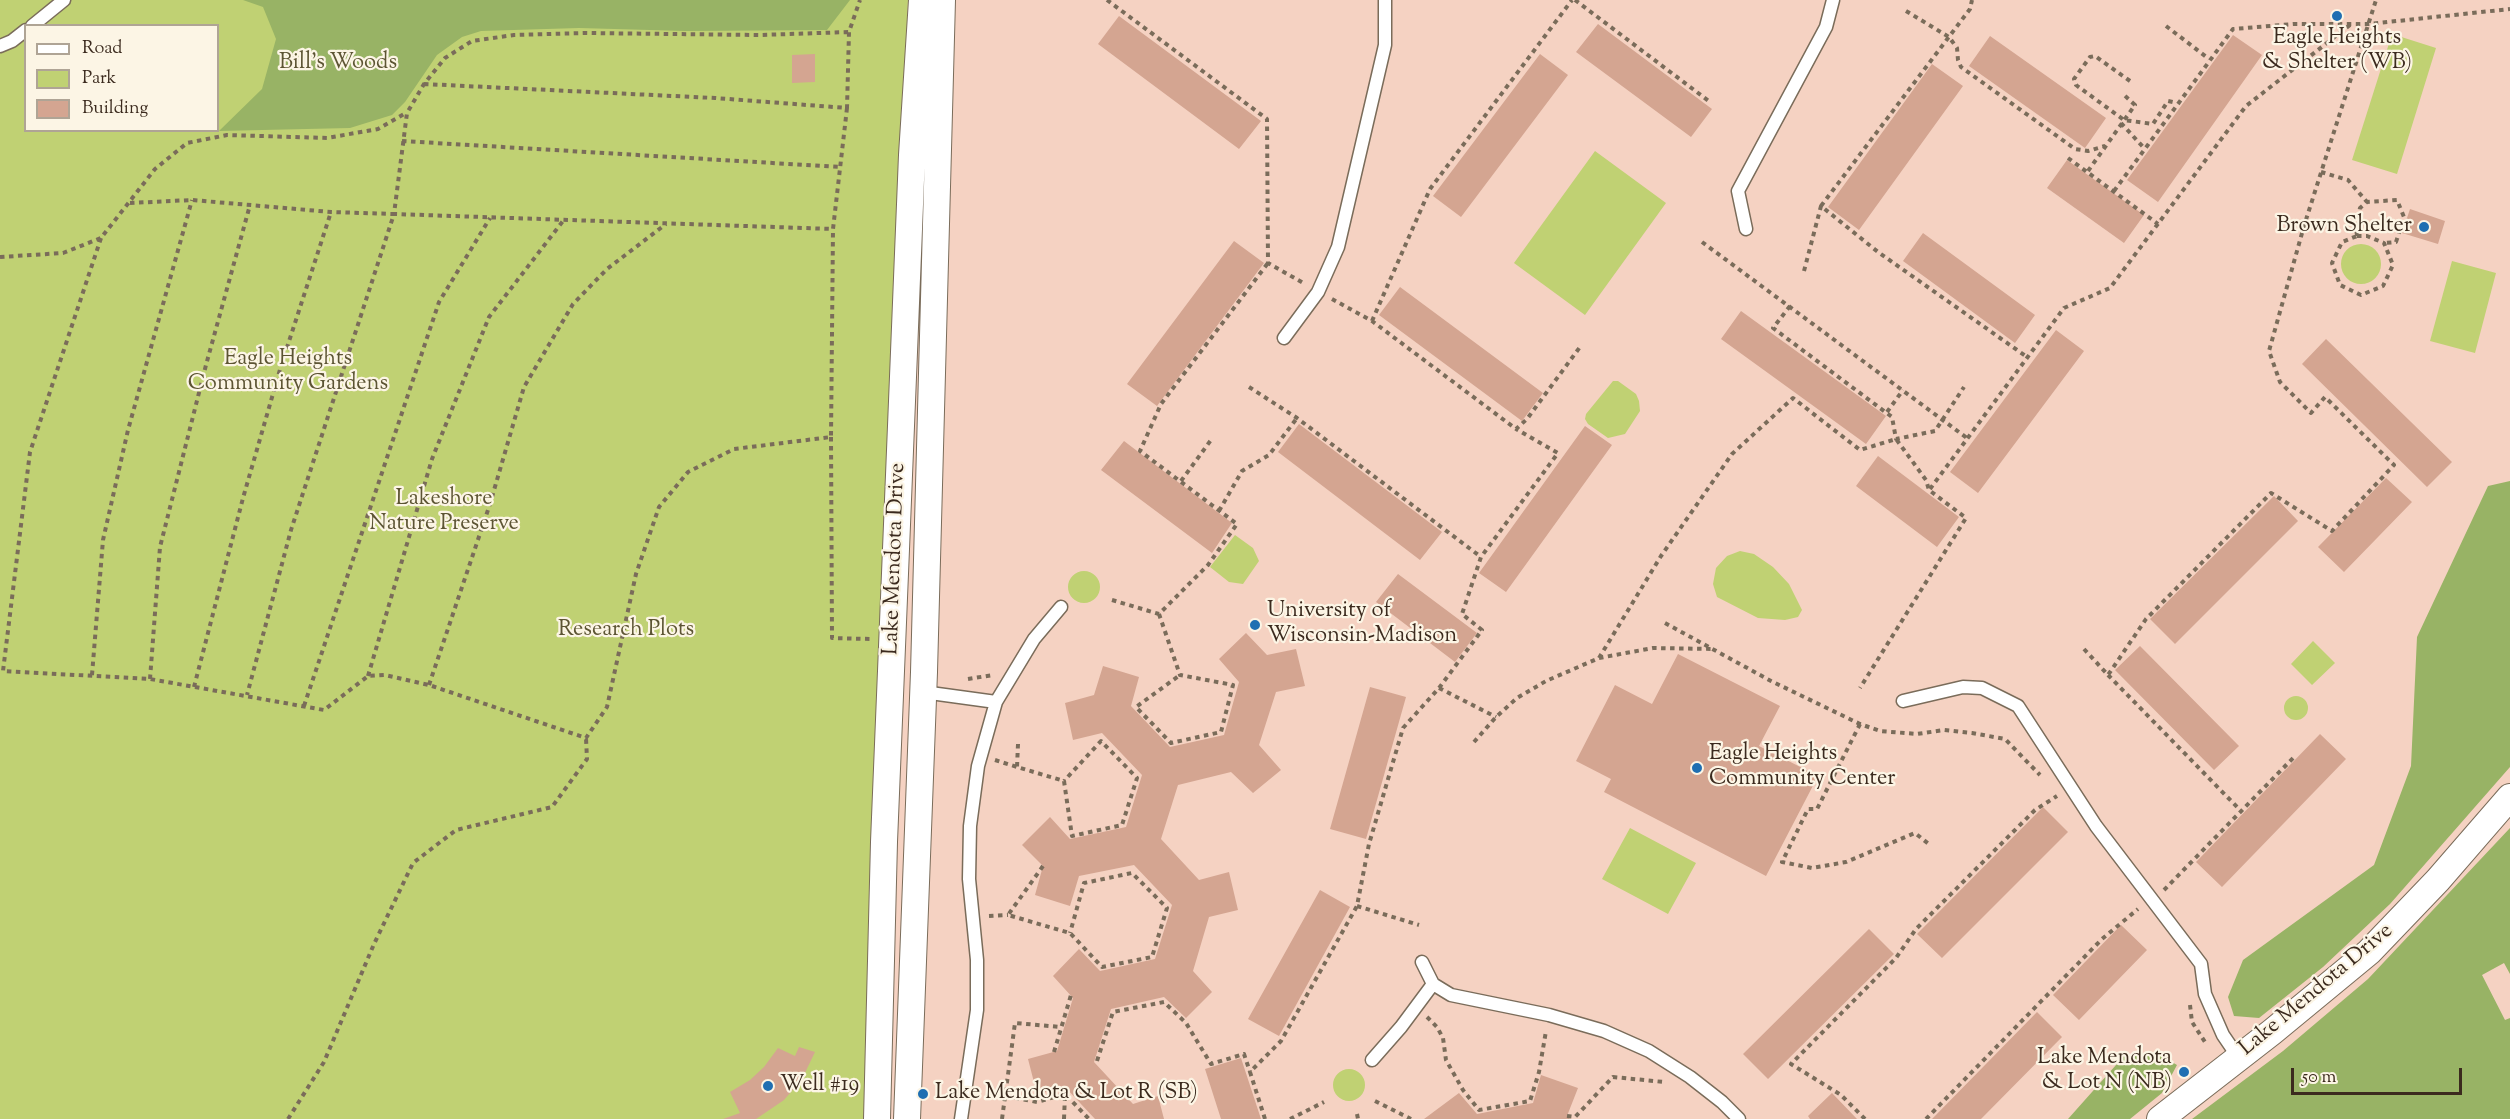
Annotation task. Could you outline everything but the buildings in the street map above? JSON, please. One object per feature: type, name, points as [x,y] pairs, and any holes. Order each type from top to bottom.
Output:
[{"type":"street","name":"Lake Mendota Drive","points":[[877,1119],[884,842],[912,155],[922,0]]},
{"type":"street","name":"Lake Mendota Drive","points":[[907,1119],[923,692],[942,0]]},
{"type":"street","name":"Lake Mendota Drive","points":[[2160,1119],[2368,952],[2438,880],[2510,797]]},
{"type":"lane","points":[[34,24],[64,0]]},
{"type":"lane","points":[[1284,338],[1318,292],[1338,247],[1385,45],[1385,0]]},
{"type":"lane","points":[[1746,229],[1738,191],[1826,27],[1833,0]]},
{"type":"lane","points":[[0,46],[12,41],[24,32]]},
{"type":"lane","points":[[961,1119],[977,1010],[977,960],[969,879],[970,826],[978,766],[996,702],[1034,639],[1061,607]]},
{"type":"lane","points":[[1903,701],[1972,687],[1982,688],[2018,706],[2096,826],[2201,964],[2205,994],[2223,1035],[2231,1063]]},
{"type":"lane","points":[[923,692],[996,702]]},
{"type":"lane","points":[[1422,962],[1433,984],[1451,995],[1549,1016],[1604,1031],[1649,1051],[1690,1077],[1722,1102],[1739,1119]]},
{"type":"lane","points":[[1372,1060],[1433,984]]},
{"type":"path","points":[[288,1119],[324,1062],[374,944],[413,863],[456,830],[552,807],[587,759],[586,738],[607,707],[636,574],[659,507],[688,472],[734,450],[831,436],[833,230],[847,108],[849,32],[860,0]]},
{"type":"path","points":[[1372,321],[1430,189],[1574,0],[1710,102]]},
{"type":"path","points":[[1804,271],[1821,206],[1970,9],[1971,0]]},
{"type":"path","points":[[2108,675],[2146,619],[2271,493],[2332,531],[2394,465],[2325,397],[2311,413],[2280,382],[2270,351],[2321,172],[2376,0]]},
{"type":"path","points":[[2114,191],[2233,29],[2294,24],[2370,24],[2510,9]]},
{"type":"path","points":[[1906,12],[1949,37],[1957,48],[1961,67],[2074,149],[2088,151],[2105,146]]},
{"type":"path","points":[[1929,490],[2064,308],[2110,288],[2246,106],[2350,25]]},
{"type":"path","points":[[2166,26],[2210,59]]},
{"type":"path","points":[[247,695],[291,530],[394,214],[407,113],[424,84],[445,58],[472,41],[514,35],[849,32]]},
{"type":"path","points":[[2130,81],[2094,56],[2090,57],[2074,79],[2076,85],[2123,122],[2145,148]]},
{"type":"path","points":[[424,84],[715,98],[847,108]]},
{"type":"path","points":[[2088,171],[2135,105],[2122,93]]},
{"type":"path","points":[[2123,122],[2153,124],[2168,101],[2177,104]]},
{"type":"path","points":[[0,678],[3,671],[30,452],[101,238],[155,169],[187,143],[227,135],[327,138],[378,129],[407,113]]},
{"type":"path","points":[[402,141],[840,167]]},
{"type":"path","points":[[2068,158],[2158,224]]},
{"type":"path","points":[[2321,172],[2348,180],[2367,202]]},
{"type":"path","points":[[130,203],[192,200],[332,212],[833,230]]},
{"type":"path","points":[[92,675],[103,540],[128,430],[192,200]]},
{"type":"path","points":[[2357,236],[2356,227],[2360,208],[2367,202],[2397,200],[2404,217],[2396,242],[2384,243],[2367,236],[2357,236],[2342,242],[2332,263],[2340,285],[2361,295],[2383,286],[2393,266],[2384,243]]},
{"type":"path","points":[[150,679],[160,547],[206,365],[250,205]]},
{"type":"path","points":[[1821,206],[1878,252],[2027,357]]},
{"type":"path","points":[[195,687],[243,498],[281,366],[332,212]]},
{"type":"path","points":[[304,706],[439,302],[490,218]]},
{"type":"path","points":[[368,676],[432,459],[489,317],[564,220]]},
{"type":"path","points":[[429,685],[490,504],[524,387],[573,304],[608,269],[666,224]]},
{"type":"path","points":[[0,257],[63,253],[101,238]]},
{"type":"path","points":[[1702,242],[1967,438]]},
{"type":"path","points":[[1159,615],[1208,565],[1237,524],[1140,451],[1161,404],[1268,262]]},
{"type":"path","points":[[1790,306],[1773,328],[1893,417],[1896,439],[1926,480],[1929,490],[1966,518],[1860,688]]},
{"type":"path","points":[[1250,387],[1297,418],[1481,556]]},
{"type":"path","points":[[1599,658],[1661,556],[1732,454],[1793,398],[1860,450],[1896,439],[1935,431],[1964,387]]},
{"type":"path","points":[[1887,412],[1903,390]]},
{"type":"path","points":[[1219,511],[1242,471],[1269,455],[1297,418]]},
{"type":"path","points":[[1250,1072],[1281,1041],[1357,906],[1369,844],[1403,728],[1439,688],[1482,630],[1462,614],[1481,556],[1558,453],[1516,429]]},
{"type":"path","points":[[1181,481],[1211,440]]},
{"type":"path","points":[[1112,600],[1159,615]]},
{"type":"path","points":[[1159,615],[1180,675]]},
{"type":"path","points":[[1665,623],[1771,681],[1860,724],[1880,730],[1917,734],[1953,731],[2005,739],[2047,782]]},
{"type":"path","points":[[1474,742],[1517,698],[1546,681],[1599,658],[1653,648],[1715,650]]},
{"type":"path","points":[[2084,649],[2241,811]]},
{"type":"path","points":[[3,671],[150,679],[324,710],[368,676],[386,675],[429,685],[586,738]]},
{"type":"path","points":[[1180,675],[1233,685],[1221,732],[1171,743],[1136,707],[1180,675]]},
{"type":"path","points":[[1439,688],[1496,717]]},
{"type":"path","points":[[1860,724],[1817,809],[1808,809],[1782,862],[1812,868],[1846,862],[1915,833],[1930,845]]},
{"type":"path","points":[[1101,741],[1137,778],[1122,825],[1072,836],[1064,781],[1101,741]]},
{"type":"path","points":[[1018,744],[1017,766],[1064,781]]},
{"type":"path","points":[[2164,890],[2296,755]]},
{"type":"path","points":[[2052,789],[2063,806]]},
{"type":"path","points":[[1865,1119],[1841,1095],[1791,1064],[1896,958],[1916,929],[2035,810],[2057,796]]},
{"type":"path","points":[[1043,866],[1008,915],[1070,933],[1102,967],[1152,957],[1167,908],[1132,873],[1084,883],[1070,933]]},
{"type":"path","points":[[1357,906],[1419,925]]},
{"type":"path","points":[[1926,1119],[2102,939],[2140,907]]},
{"type":"path","points":[[1054,1052],[1071,994]]},
{"type":"path","points":[[2189,1001],[2192,1022],[2231,1063]]},
{"type":"path","points":[[1097,1061],[1113,1012],[1164,1002],[1186,1023],[1211,1064],[1244,1054],[1265,1119]]},
{"type":"path","points":[[1416,1008],[1437,1027],[1443,1038],[1446,1060],[1463,1090],[1479,1110],[1530,1101],[1539,1072],[1543,1047]]},
{"type":"path","points":[[1002,1119],[1015,1023],[1061,1027]]},
{"type":"path","points":[[1568,1116],[1575,1118],[1612,1077],[1670,1084]]},
{"type":"path","points":[[1006,1096],[1037,1102],[1065,1094]]},
{"type":"path","points":[[1064,1119],[1065,1094]]},
{"type":"path","points":[[1065,1094],[1089,1119]]},
{"type":"path","points":[[1375,1101],[1411,1119]]},
{"type":"path","points":[[1290,1119],[1324,1102]]},
{"type":"shaded area","name":"University of Wisconsin-Madison","points":[[0,0],[2510,0],[2510,1119],[0,1119]]},
{"type":"green space","name":"Lakeshore Nature Preserve","points":[[0,0],[908,0],[864,1119],[0,1119]]},
{"type":"green space","name":"Bill's Woods","points":[[243,0],[850,0],[827,30],[685,31],[579,28],[481,31],[462,37],[437,55],[405,102],[392,115],[350,128],[219,131],[262,89],[276,39],[263,7]]},
{"type":"green space","points":[[2392,34],[2436,48],[2397,174],[2352,160]]},
{"type":"green space","points":[[1595,151],[1666,203],[1585,315],[1514,263]]},
{"type":"green space","points":[[2361,244],[2375,250],[2381,264],[2375,278],[2361,284],[2347,278],[2341,264],[2347,250]]},
{"type":"green space","points":[[2452,261],[2496,273],[2475,353],[2430,341]]},
{"type":"green space","points":[[1613,381],[1618,381],[1636,394],[1640,411],[1625,434],[1608,438],[1588,424],[1585,419],[1586,414]]},
{"type":"green space","points":[[2510,481],[2510,767],[2390,904],[2323,967],[2259,1018],[2234,1016],[2228,997],[2243,960],[2374,865],[2411,766],[2417,637],[2488,486]]},
{"type":"green space","points":[[1235,535],[1253,548],[1259,561],[1243,584],[1229,582],[1210,567]]},
{"type":"green space","points":[[1740,551],[1754,554],[1773,567],[1789,584],[1802,610],[1798,617],[1785,620],[1758,618],[1717,597],[1713,584],[1716,568],[1727,556]]},
{"type":"green space","points":[[1084,571],[1096,575],[1100,587],[1096,599],[1084,603],[1072,599],[1068,587],[1072,575]]},
{"type":"green space","points":[[2313,641],[2335,663],[2312,685],[2291,664]]},
{"type":"green space","points":[[2296,696],[2305,699],[2308,708],[2305,717],[2296,720],[2287,717],[2284,708],[2287,699]]},
{"type":"green space","points":[[1630,828],[1696,863],[1668,914],[1602,879]]},
{"type":"green space","points":[[2510,828],[2510,974],[2504,963],[2482,975],[2505,1020],[2510,1018],[2510,1119],[2192,1119],[2283,1051],[2368,979]]},
{"type":"green space","points":[[2160,1055],[2177,1065],[2162,1093],[2130,1119],[2068,1119],[2124,1056]]},
{"type":"green space","points":[[1349,1069],[1361,1073],[1365,1085],[1361,1097],[1349,1101],[1337,1097],[1333,1085],[1337,1073]]},
{"type":"place","name":"Eagle Heights & Shelter (WB)","points":[[2337,16]]},
{"type":"place","name":"Brown Shelter","points":[[2424,227]]},
{"type":"place","name":"University of Wisconsin-Madison","points":[[1255,625]]},
{"type":"place","name":"Eagle Heights Community Center","points":[[1697,768]]},
{"type":"place","name":"Lake Mendota & Lot N (NB)","points":[[2184,1072]]},
{"type":"place","name":"Well #19","points":[[768,1086]]},
{"type":"place","name":"Lake Mendota & Lot R (SB)","points":[[923,1094]]},
{"type":"park label","name":"Eagle Heights Community Gardens","points":[[288,372]]},
{"type":"park label","name":"Research Plots","points":[[626,631]]}]
